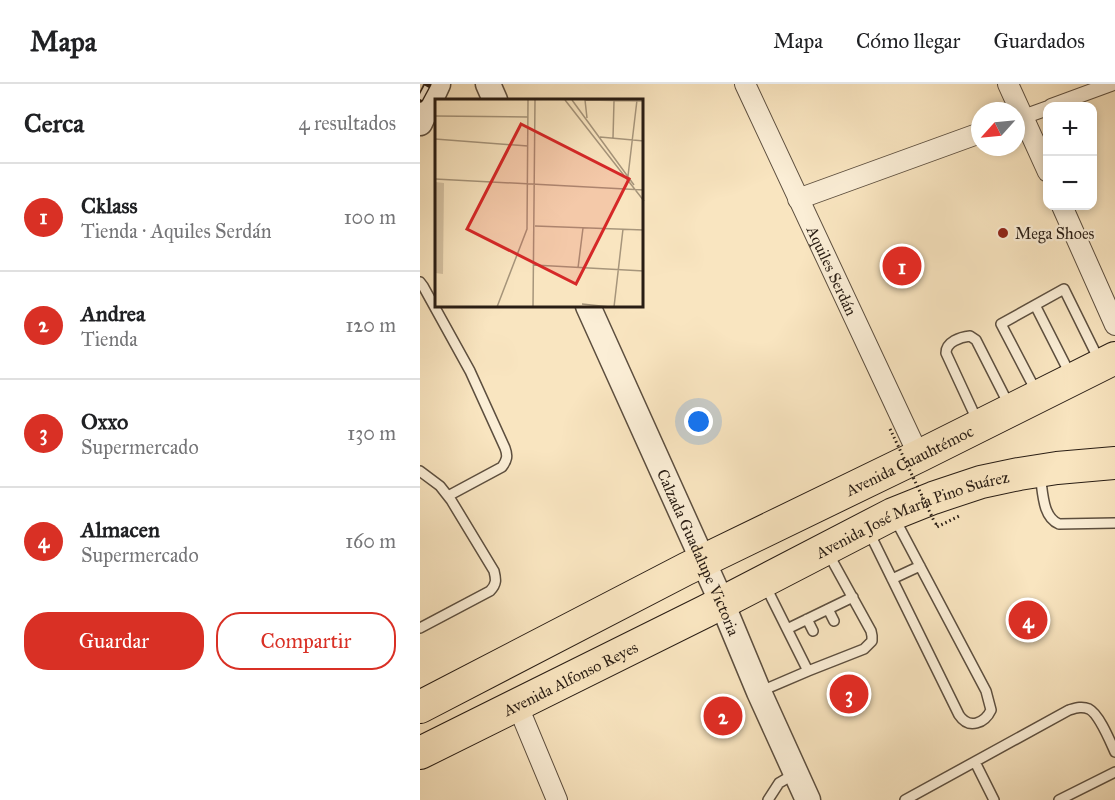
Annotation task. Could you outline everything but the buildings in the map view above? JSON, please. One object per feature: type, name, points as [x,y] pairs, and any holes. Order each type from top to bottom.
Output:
[{"type":"highway","name":"Avenida Cuauhtémoc","points":[[703,561],[1108,361]]},
{"type":"highway","name":"Avenida José María Pino Suárez","points":[[722,603],[879,521],[933,498],[981,482],[1040,471],[1115,463]]},
{"type":"highway","points":[[424,710],[572,628],[703,561]]},
{"type":"highway","name":"Avenida Alfonso Reyes","points":[[420,753],[722,603]]},
{"type":"highway","points":[[517,704],[513,689],[514,683],[519,677],[550,659],[572,628]]},
{"type":"street","points":[[420,123],[438,84]]},
{"type":"street","points":[[488,84],[495,99]]},
{"type":"street","name":"Aquiles Serdán","points":[[745,84],[919,456]]},
{"type":"street","points":[[1008,84],[1014,102]]},
{"type":"street","points":[[1063,102],[1112,84]]},
{"type":"street","points":[[1025,116],[1043,109]]},
{"type":"street","points":[[1025,128],[1043,164]]},
{"type":"street","points":[[798,199],[971,136]]},
{"type":"street","points":[[1064,210],[1115,326]]},
{"type":"street","name":"Calzada Guadalupe Victoria","points":[[589,308],[722,603],[807,800]]},
{"type":"street","points":[[517,704],[557,800]]},
{"type":"lane","points":[[420,282],[435,307]]},
{"type":"lane","points":[[1025,403],[1001,324],[1064,289],[1108,361]]},
{"type":"lane","points":[[1035,306],[1072,379]]},
{"type":"lane","points":[[436,308],[470,371],[506,448],[507,455],[507,460],[502,467],[447,496]]},
{"type":"lane","points":[[980,426],[947,356],[946,350],[949,344],[964,337],[973,337],[1025,403]]},
{"type":"lane","points":[[420,471],[440,486],[447,496],[494,571],[496,582],[490,591],[420,628]]},
{"type":"lane","points":[[1040,471],[1048,515],[1053,521],[1059,524],[1115,523]]},
{"type":"lane","points":[[879,521],[920,566],[986,691],[991,710],[988,717],[980,722],[966,723],[959,715],[892,579],[879,521]]},
{"type":"lane","points":[[759,692],[869,645],[872,641],[872,636],[853,597],[826,549]]},
{"type":"lane","points":[[892,579],[920,566]]},
{"type":"lane","points":[[763,581],[808,671]]},
{"type":"lane","points":[[787,628],[853,597]]},
{"type":"lane","points":[[828,609],[834,621]]},
{"type":"lane","points":[[807,619],[813,631]]},
{"type":"lane","points":[[905,800],[1069,710],[1080,707],[1093,711],[1115,752]]},
{"type":"lane","points":[[975,762],[994,800]]},
{"type":"lane","points":[[1059,800],[1115,772]]},
{"type":"lane","points":[[768,800],[779,783],[795,773]]},
{"type":"path","points":[[890,429],[934,521]]},
{"type":"railway","points":[[420,99],[428,84]]},
{"type":"place","name":"Mega Shoes","points":[[1003,233]]},
{"type":"place","name":"Cklass","points":[[902,266]]},
{"type":"place","name":"Almacen","points":[[1028,620]]},
{"type":"place","name":"Oxxo","points":[[849,694]]},
{"type":"place","name":"Andrea","points":[[723,716]]}]
